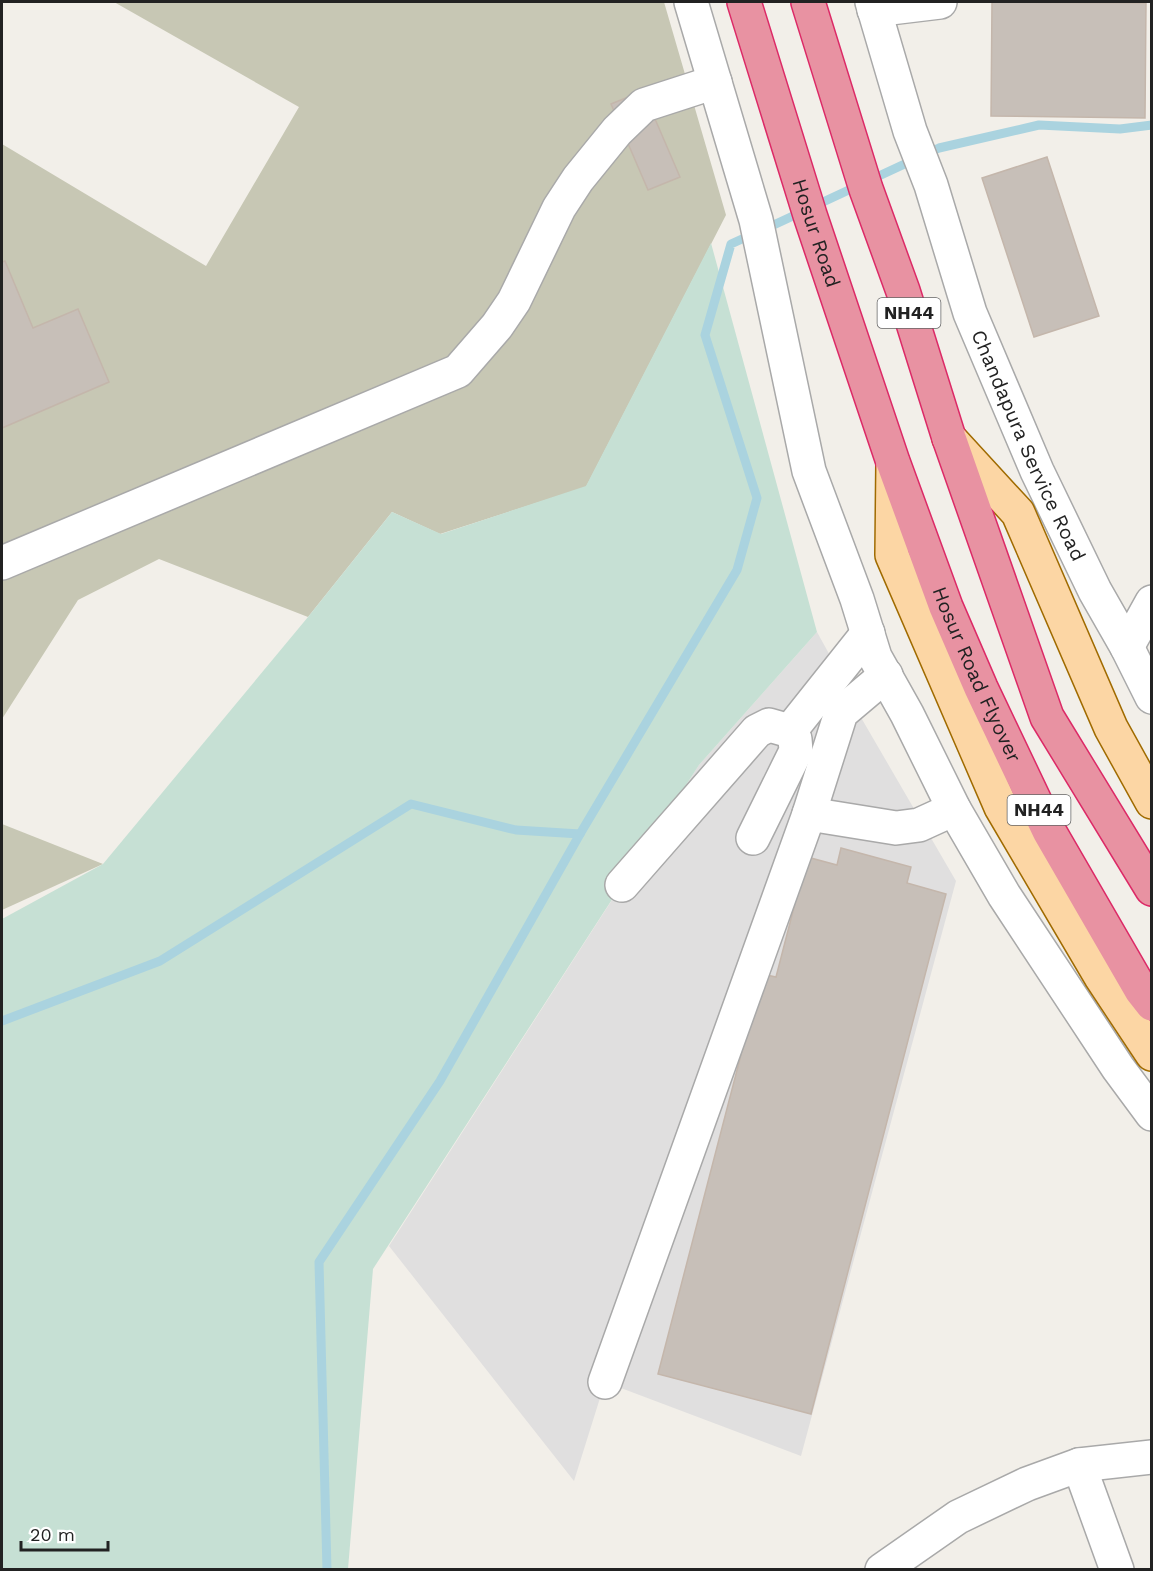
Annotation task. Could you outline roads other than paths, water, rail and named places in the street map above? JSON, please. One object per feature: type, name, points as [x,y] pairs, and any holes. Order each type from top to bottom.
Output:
[{"type":"highway","name":"Hosur Road","points":[[744,2],[810,215],[893,462]]},
{"type":"highway","name":"NH44","points":[[808,2],[866,189],[903,291],[948,438],[1047,717],[1152,889]]},
{"type":"highway","name":"Hosur Road Flyover","points":[[893,462],[946,607],[981,688],[1049,831],[1141,990],[1152,1004]]},
{"type":"main road","points":[[948,438],[1018,513],[1111,728],[1152,802]]},
{"type":"main road","points":[[893,462],[892,555],[997,796],[1101,977],[1152,1054]]},
{"type":"street","points":[[691,2],[748,192],[809,471],[875,657],[954,808],[1010,904],[1118,1068],[1152,1114]]},
{"type":"street","points":[[873,6],[940,2]]},
{"type":"street","name":"Chandapura Service Road","points":[[873,6],[910,131],[931,185],[970,314],[1037,471],[1095,591],[1152,697]]},
{"type":"street","points":[[2,563],[458,371],[497,326],[514,301],[560,208],[578,179],[616,131],[644,105],[715,82]]},
{"type":"street","points":[[1127,647],[1152,602]]},
{"type":"street","points":[[790,731],[868,633]]},
{"type":"street","points":[[605,1382],[808,814],[841,714],[886,675]]},
{"type":"street","points":[[622,885],[757,731],[769,725],[790,731],[795,739],[796,751],[753,838]]},
{"type":"street","points":[[808,814],[896,828],[919,825],[954,808]]},
{"type":"street","points":[[882,1569],[958,1516],[1027,1484],[1079,1465],[1152,1457]]},
{"type":"street","points":[[1079,1465],[1118,1569]]},
{"type":"waterway","points":[[765,229],[939,148],[1039,125],[1120,129],[1152,125]]},
{"type":"waterway","points":[[2,1021],[160,961],[411,804],[516,830],[580,834],[737,570],[757,498],[705,335],[731,244],[753,234]]},
{"type":"waterway","points":[[327,1570],[319,1262],[440,1081],[580,834]]}]
